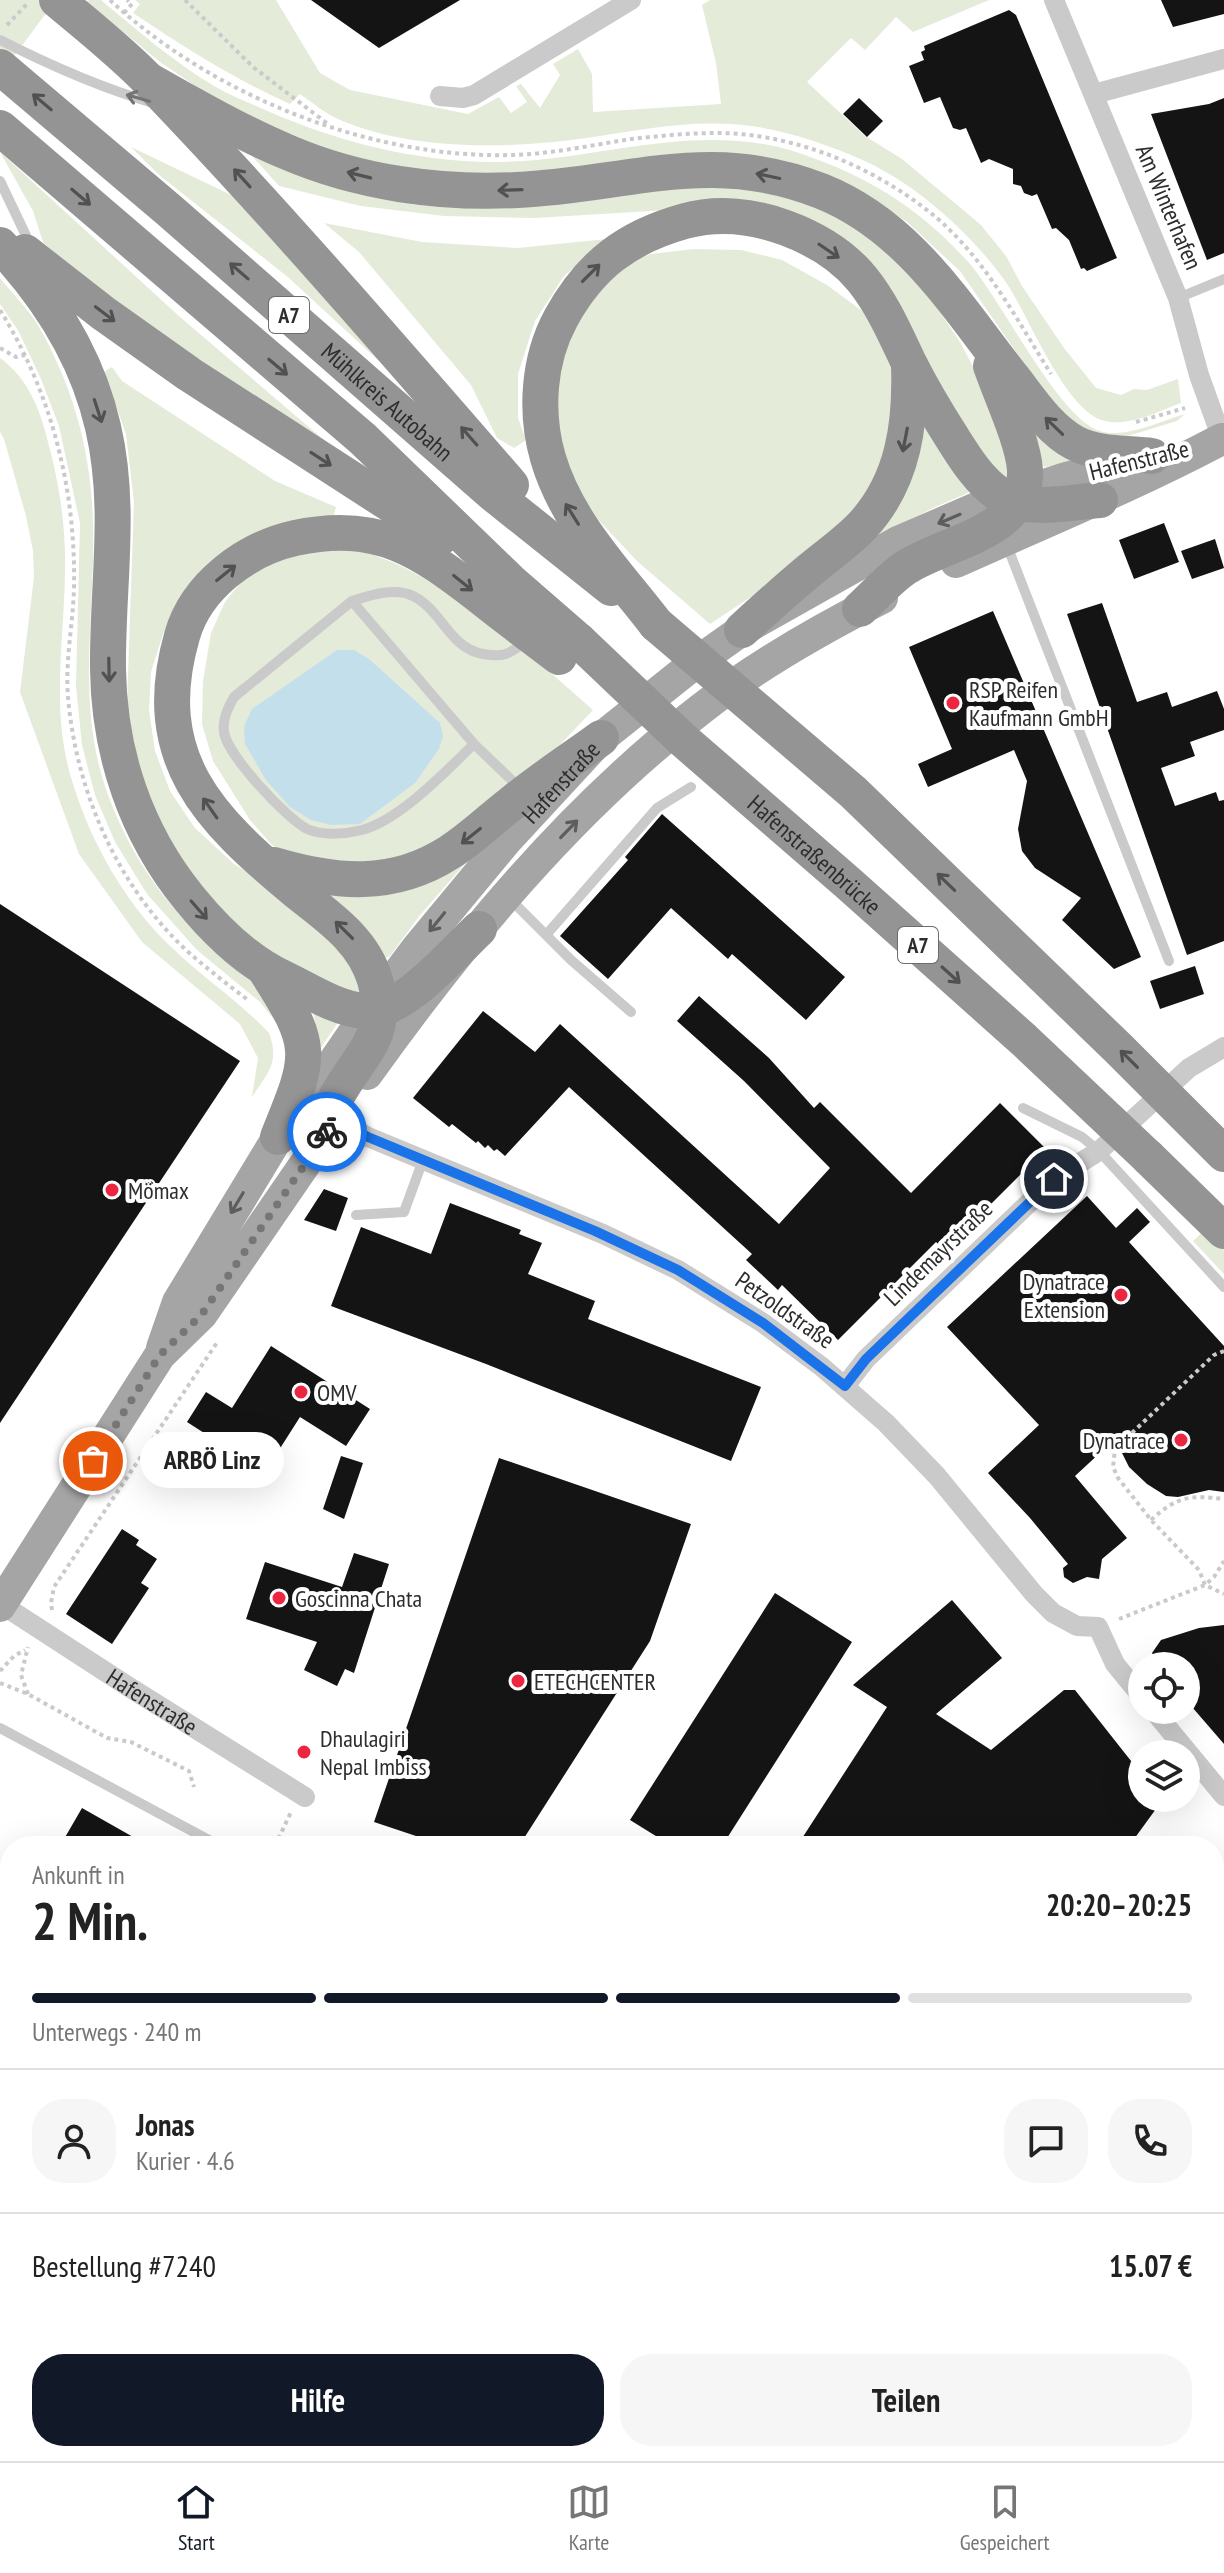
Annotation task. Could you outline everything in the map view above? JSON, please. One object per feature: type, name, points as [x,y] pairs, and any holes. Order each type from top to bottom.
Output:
[{"type":"highway","points":[[66,7],[148,80],[226,161],[575,559]]},
{"type":"highway","name":"Mühlkreis Autobahn","points":[[6,57],[170,211],[492,493],[641,608]]},
{"type":"highway","points":[[148,80],[290,154],[334,168],[435,190],[550,188],[702,168],[762,174],[823,192],[852,206],[909,250],[944,286],[981,338],[1050,423],[1074,442],[1098,451],[1152,456]]},
{"type":"highway","name":"Mühlkreis Autobahn","points":[[0,128],[363,439],[510,581],[557,645]]},
{"type":"highway","points":[[641,608],[568,507],[554,475],[543,435],[541,385],[550,341],[581,283],[618,250],[641,237],[693,219],[718,216],[750,218],[777,225],[824,246],[857,273],[885,311],[942,423],[969,463],[996,493],[1035,504],[1100,500]]},
{"type":"highway","points":[[0,231],[103,313],[189,374],[510,581]]},
{"type":"highway","points":[[0,245],[57,314],[87,375],[103,425],[112,470],[114,551],[108,670],[111,714],[119,760],[132,799],[145,831],[180,887],[218,930],[266,971],[348,1008],[391,1005],[414,990],[479,929]]},
{"type":"highway","points":[[860,609],[904,568],[997,524],[1005,518],[1015,497],[1025,474],[1021,450],[981,338]]},
{"type":"highway","points":[[742,630],[848,539],[884,495],[893,479],[907,435],[909,363]]},
{"type":"highway","points":[[331,1127],[336,1097],[377,1034],[372,971],[350,936],[235,839],[196,788],[176,740],[172,698],[177,653],[184,629],[193,610],[219,577],[255,553],[276,543],[339,532],[385,539],[431,559],[557,645]]},
{"type":"highway","name":"A7","points":[[641,608],[853,792],[1224,1154]]},
{"type":"highway","name":"Hafenstraßenbrücke","points":[[557,645],[682,739],[848,883],[1024,1040],[1224,1231]]},
{"type":"highway","points":[[265,863],[333,879],[357,881],[398,875],[425,866],[450,853],[601,738]]},
{"type":"highway","points":[[266,971],[296,1019],[304,1051],[300,1079],[278,1137]]},
{"type":"main road","name":"Hafenstraße","points":[[160,1355],[178,1302],[278,1137],[476,876],[601,738],[668,683],[742,630],[898,542],[953,517],[1015,497],[1152,456],[1222,439]]},
{"type":"main road","name":"Hafenstraße","points":[[1,1605],[160,1355],[202,1314],[386,1047],[507,896],[615,783],[700,709],[792,646],[910,584],[1100,500],[1222,439]]},
{"type":"street","points":[[440,96],[463,98],[474,95],[631,0]]},
{"type":"street","name":"Am Winterhafen","points":[[1054,0],[1178,298],[1199,375],[1222,439]]},
{"type":"street","points":[[1094,94],[1224,59]]},
{"type":"street","name":"Lindemayrstraße","points":[[845,1386],[866,1359],[1054,1179],[1099,1151],[1189,1068],[1224,1047]]},
{"type":"street","name":"Petzoldstraße","points":[[331,1127],[368,1137],[595,1231],[678,1270],[763,1323],[845,1386],[886,1423],[937,1476],[1053,1613],[1077,1626],[1098,1627]]},
{"type":"street","name":"Hafenstraße","points":[[1,1605],[302,1796]]},
{"type":"street","points":[[1098,1627],[1115,1664],[1128,1680]]},
{"type":"street","points":[[1165,1724],[1224,1796]]},
{"type":"lane","points":[[6,57],[61,71],[98,86],[239,130]]},
{"type":"lane","points":[[0,181],[25,231],[57,314]]},
{"type":"lane","points":[[1178,298],[1224,279]]},
{"type":"lane","points":[[1006,541],[1169,961]]},
{"type":"lane","points":[[474,744],[407,806],[365,829],[334,834],[308,829],[272,800],[227,744],[223,729],[234,697],[352,601],[377,593],[410,594],[425,603],[457,643],[472,652],[500,656],[557,645]]},
{"type":"lane","points":[[352,601],[474,744],[525,793]]},
{"type":"lane","points":[[546,935],[657,808],[691,787]]},
{"type":"lane","points":[[507,896],[631,1012]]},
{"type":"lane","points":[[1023,1108],[1082,1137],[1099,1151],[1224,1287]]},
{"type":"lane","points":[[356,1215],[404,1212],[423,1160]]},
{"type":"lane","points":[[0,1728],[201,1836]]},
{"type":"path","points":[[0,33],[31,0]]},
{"type":"path","points":[[124,13],[132,4],[127,0]]},
{"type":"path","points":[[185,0],[253,67],[332,128]]},
{"type":"path","points":[[0,310],[25,355],[16,357],[0,348]]},
{"type":"path","points":[[52,1612],[54,1587],[223,1333]]},
{"type":"path","points":[[1224,1351],[1214,1355],[1115,1449],[1113,1467],[1151,1520],[1199,1570],[1205,1585],[1224,1594]]},
{"type":"path","points":[[1151,1520],[1164,1508],[1194,1495],[1224,1499]]},
{"type":"path","points":[[1098,1627],[1205,1585],[1224,1561]]},
{"type":"path","points":[[0,1671],[14,1656],[27,1649],[21,1675],[28,1694]]},
{"type":"path","points":[[0,1683],[28,1694],[107,1738],[131,1742],[189,1771],[194,1787]]},
{"type":"path","points":[[280,1836],[302,1796]]},
{"type":"green space","points":[[0,0],[63,0],[44,16],[0,75]]},
{"type":"green space","points":[[101,0],[171,57],[226,92],[323,133],[393,151],[465,161],[501,162],[701,140],[767,145],[824,162],[892,196],[951,244],[983,281],[1049,383],[1084,422],[1100,431],[1121,433],[1185,414],[1177,421],[1111,441],[1065,423],[960,271],[906,221],[841,181],[743,154],[689,153],[537,175],[476,178],[344,158],[234,112],[160,62],[87,2]]},
{"type":"green space","points":[[135,0],[276,0],[320,73],[350,90],[468,114],[499,97],[511,113],[527,102],[516,86],[521,84],[540,108],[560,75],[553,64],[578,49],[592,74],[593,112],[721,104],[716,63],[702,5],[710,0],[989,0],[913,32],[896,17],[865,50],[851,38],[807,82],[865,136],[902,159],[981,225],[1006,256],[1022,286],[1064,348],[1096,388],[1121,395],[1178,379],[1181,403],[1124,422],[1105,421],[1090,414],[1062,382],[1005,281],[958,227],[920,194],[879,168],[812,140],[746,125],[712,123],[525,144],[462,145],[398,137],[340,120],[300,94],[290,104],[249,84],[133,13],[140,4]]},
{"type":"green space","points":[[131,147],[250,204],[393,374],[289,278],[158,174]]},
{"type":"green space","points":[[247,150],[414,205],[462,207],[649,188],[761,188],[813,203],[867,234],[920,282],[960,342],[999,416],[1011,476],[999,480],[945,399],[895,299],[749,205],[535,218],[444,216],[361,206],[279,186]]},
{"type":"green space","points":[[0,152],[180,317],[337,451],[88,286],[43,242],[33,211]]},
{"type":"green space","points":[[324,223],[422,242],[518,248],[607,239],[564,276],[535,321],[518,374],[518,418],[526,440],[514,448],[497,438],[471,385],[359,252]]},
{"type":"green space","points":[[694,249],[741,250],[782,260],[827,285],[865,313],[893,348],[900,400],[877,493],[802,563],[710,624],[637,561],[591,512],[570,478],[554,408],[566,327],[618,266],[651,254]]},
{"type":"green space","points":[[0,278],[34,319],[50,348],[70,395],[84,444],[93,521],[89,691],[97,758],[114,811],[132,848],[166,899],[193,929],[269,994],[278,1011],[285,1042],[277,1023],[260,1002],[197,950],[147,894],[115,842],[95,795],[82,745],[76,686],[80,523],[59,426],[19,332],[0,304]]},
{"type":"green space","points":[[0,358],[19,376],[38,409],[59,493],[65,556],[60,705],[66,757],[80,806],[99,849],[137,909],[180,956],[269,1033],[273,1060],[252,1097],[258,1058],[240,1024],[142,942],[79,854],[20,692],[34,577],[33,551],[26,516],[0,432]]},
{"type":"green space","points":[[112,367],[122,381],[275,481],[336,507],[333,519],[186,590],[163,634],[151,672],[149,710],[155,751],[170,791],[195,828],[234,864],[279,891],[341,939],[366,990],[356,999],[284,966],[232,922],[199,886],[173,848],[147,794],[127,704],[134,502],[126,434],[104,372]]},
{"type":"green space","points":[[919,397],[977,489],[852,550]]},
{"type":"green space","points":[[1021,419],[1073,462],[1045,467],[1040,464]]},
{"type":"green space","points":[[322,550],[353,550],[415,573],[480,615],[593,710],[556,749],[469,829],[381,870],[291,860],[271,844],[250,820],[213,761],[202,724],[203,681],[211,633],[225,602],[241,582],[267,565]]},
{"type":"green space","points":[[470,858],[386,958],[323,895]]},
{"type":"green space","points":[[313,1006],[343,1015],[318,1052]]},
{"type":"green space","points":[[1224,1212],[1224,1274],[1193,1241]]},
{"type":"water","points":[[337,650],[354,650],[369,659],[440,723],[443,736],[439,749],[415,783],[360,824],[331,825],[311,820],[290,807],[266,780],[245,744],[244,726],[252,709]]},
{"type":"building","points":[[311,0],[460,0],[379,48]]},
{"type":"building","points":[[1161,0],[1224,0],[1224,14],[1173,27]]},
{"type":"building","points":[[1009,10],[1016,15],[1117,258],[1087,271],[1081,269],[1069,240],[1056,228],[1052,229],[1037,194],[1024,193],[1021,186],[1013,184],[1013,169],[989,159],[981,163],[966,128],[953,128],[940,97],[924,103],[909,66],[924,60],[921,52],[925,50],[924,46]]},
{"type":"building","points":[[859,98],[883,121],[867,137],[843,114]]},
{"type":"building","points":[[1224,98],[1224,253],[1207,260],[1151,114],[1209,104]]},
{"type":"building","points":[[1164,523],[1179,562],[1134,579],[1119,540]]},
{"type":"building","points":[[1215,539],[1224,568],[1192,579],[1181,551]]},
{"type":"building","points":[[1102,603],[1137,702],[1167,692],[1172,707],[1217,691],[1224,709],[1224,730],[1190,742],[1195,756],[1161,768],[1175,806],[1216,792],[1219,801],[1224,800],[1224,941],[1187,955],[1067,614]]},
{"type":"building","points":[[993,611],[1141,957],[1114,969],[1062,920],[1081,898],[1035,868],[1022,851],[1018,829],[1027,781],[1014,750],[928,787],[918,764],[952,749],[909,647]]},
{"type":"building","points":[[662,814],[845,977],[806,1020],[732,954],[728,959],[671,908],[608,979],[560,936],[628,860],[625,857]]},
{"type":"building","points":[[0,904],[240,1061],[0,1423]]},
{"type":"building","points":[[1195,966],[1204,994],[1160,1009],[1150,981]]},
{"type":"building","points":[[699,996],[769,1058],[814,1108],[820,1102],[911,1193],[1000,1103],[1046,1149],[945,1250],[936,1242],[838,1340],[782,1285],[778,1290],[746,1260],[752,1254],[569,1087],[505,1156],[497,1149],[494,1151],[488,1145],[485,1148],[478,1141],[476,1143],[452,1124],[449,1127],[413,1098],[483,1011],[535,1052],[560,1024],[779,1224],[830,1168],[744,1081],[677,1021]]},
{"type":"building","points":[[324,1189],[348,1198],[336,1231],[304,1220]]},
{"type":"building","points":[[1087,1196],[1116,1228],[1137,1208],[1150,1222],[1129,1242],[1224,1346],[1224,1492],[1209,1490],[1178,1497],[1166,1496],[1129,1467],[1115,1439],[1075,1476],[1127,1538],[1102,1559],[1099,1579],[1087,1577],[1073,1583],[1064,1577],[1063,1568],[1068,1564],[988,1473],[1039,1425],[947,1327]]},
{"type":"building","points":[[450,1203],[521,1230],[519,1234],[542,1243],[528,1274],[595,1301],[588,1319],[761,1387],[731,1461],[331,1306],[361,1227],[431,1254]]},
{"type":"building","points":[[271,1346],[370,1409],[346,1446],[300,1417],[265,1472],[187,1422],[206,1392],[232,1408]]},
{"type":"building","points":[[341,1456],[363,1463],[344,1519],[323,1509]]},
{"type":"building","name":"ETECHCENTER","points":[[499,1458],[691,1524],[650,1641],[525,1836],[416,1836],[374,1822]]},
{"type":"building","points":[[122,1529],[139,1540],[136,1545],[157,1559],[141,1583],[149,1588],[112,1644],[66,1614]]},
{"type":"building","points":[[354,1553],[389,1564],[354,1673],[345,1669],[337,1686],[304,1670],[317,1642],[246,1619],[265,1562],[342,1587]]},
{"type":"building","points":[[775,1593],[852,1642],[728,1836],[656,1836],[630,1820]]},
{"type":"building","points":[[952,1600],[1002,1658],[936,1714],[991,1750],[1064,1690],[1075,1690],[1128,1757],[1128,1812],[1154,1812],[1136,1836],[803,1836],[887,1707],[853,1685]]},
{"type":"building","points":[[1224,1625],[1224,1744],[1200,1716],[1200,1652],[1153,1652],[1161,1640],[1199,1628]]},
{"type":"building","points":[[82,1808],[131,1836],[66,1836]]},
{"type":"way so far","points":[[93,1461],[160,1355],[202,1314],[327,1132]]},
{"type":"place","name":"RSP Reifen Kaufmann GmbH","points":[[953,703]]},
{"type":"place","name":"Mömax","points":[[112,1190]]},
{"type":"place","name":"Dynatrace Extension","points":[[1121,1295]]},
{"type":"place","name":"OMV","points":[[301,1392]]},
{"type":"place","name":"Dynatrace","points":[[1181,1440]]},
{"type":"place","name":"ARBÖ Linz","points":[[93,1461]]},
{"type":"place","name":"Goscinna Chata","points":[[279,1598]]},
{"type":"place","name":"ETECHCENTER","points":[[518,1681]]},
{"type":"place","name":"Dhaulagiri Nepal Imbiss","points":[[304,1752]]},
{"type":"route","points":[[327,1132],[336,1119],[368,1137],[595,1231],[678,1270],[763,1323],[845,1386],[866,1359],[1054,1179]]}]
